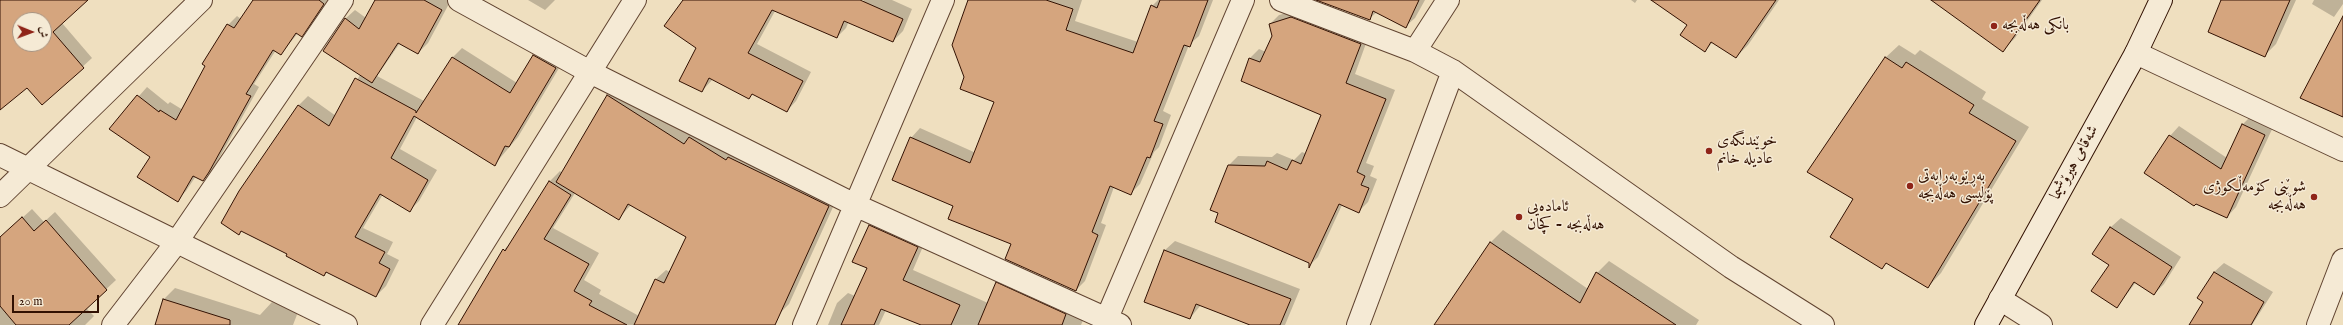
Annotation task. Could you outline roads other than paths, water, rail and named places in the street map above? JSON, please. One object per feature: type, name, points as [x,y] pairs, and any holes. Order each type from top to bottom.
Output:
[{"type":"street","points":[[0,196],[201,0]]},
{"type":"street","points":[[113,325],[176,243],[342,0]]},
{"type":"street","points":[[459,0],[590,72],[855,205],[1110,323],[1243,0]]},
{"type":"street","points":[[432,325],[635,0]]},
{"type":"street","points":[[804,325],[943,0]]},
{"type":"street","points":[[1281,0],[1415,51],[1453,71],[1731,267],[1823,325]]},
{"type":"street","points":[[1415,51],[1448,0]]},
{"type":"street","name":"شەقامی هیرۆشیما","points":[[1986,325],[2136,53],[2161,0]]},
{"type":"street","points":[[2136,53],[2343,150]]},
{"type":"street","points":[[1358,325],[1453,71]]},
{"type":"street","points":[[0,155],[176,243],[346,325]]},
{"type":"street","points":[[2318,325],[2343,260]]},
{"type":"street","points":[[2000,299],[2041,325]]},
{"type":"place","name":"بانکی هەڵەبجە","points":[[1994,26]]},
{"type":"place","name":"خوێندنگەی عادیلە خانم","points":[[1709,151]]},
{"type":"place","name":"بەڕێوبەرایەتی پۆلیسی هەڵەبجە","points":[[1910,186]]},
{"type":"place","name":"شوێنی کۆمەڵکوژی هەڵەبجە","points":[[2314,197]]},
{"type":"place","name":"ئامادەیی هەڵەبجە - کچان","points":[[1519,217]]}]
